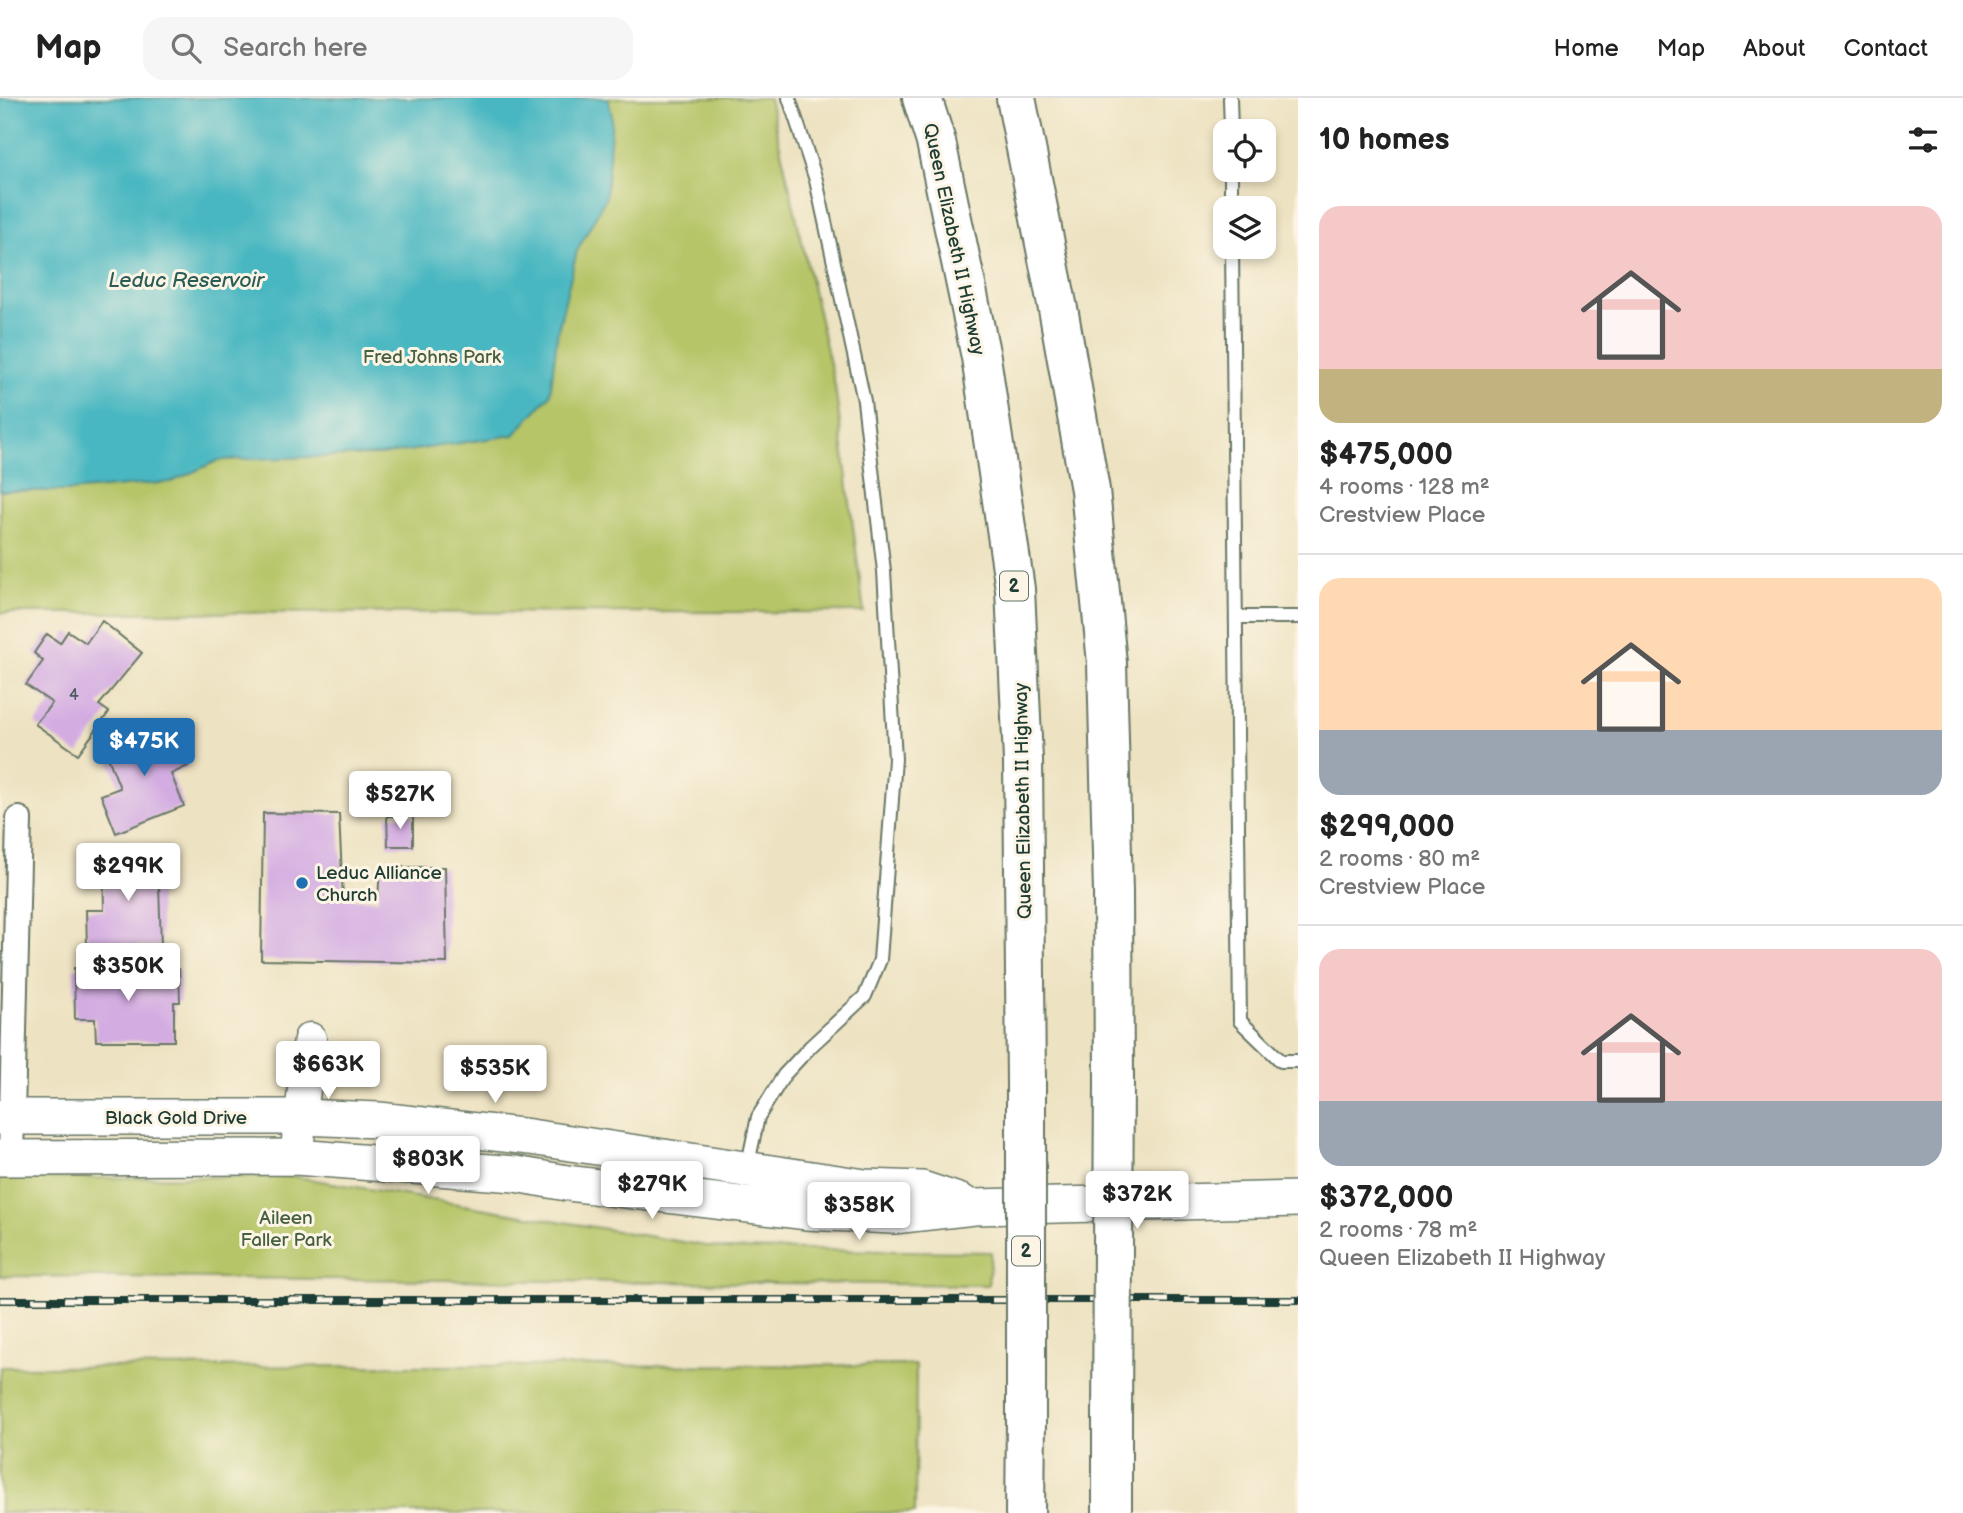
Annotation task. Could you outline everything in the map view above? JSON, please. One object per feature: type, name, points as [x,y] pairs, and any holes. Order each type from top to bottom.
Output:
[{"type":"highway","name":"Queen Elizabeth II Highway","points":[[920,98],[936,142],[981,357],[1015,589],[1023,760],[1026,1083],[1025,1513]]},
{"type":"highway","points":[[1016,98],[1059,314],[1090,490],[1107,663],[1113,892],[1112,1513]]},
{"type":"main road","name":"Black Gold Drive","points":[[5,1117],[300,1117],[379,1120],[516,1135],[711,1164],[746,1186],[806,1212],[893,1216],[974,1207],[1298,1199]]},
{"type":"main road","name":"Black Gold Drive","points":[[5,1158],[296,1157],[515,1174],[567,1183],[746,1186]]},
{"type":"street","points":[[5,1158],[19,819]]},
{"type":"street","points":[[296,1157],[310,1039]]},
{"type":"lane","points":[[746,1186],[758,1117],[784,1075],[864,996],[880,960],[895,759],[884,571],[864,401],[816,180],[789,98]]},
{"type":"lane","points":[[1230,98],[1231,119]]},
{"type":"lane","points":[[1232,259],[1240,1021],[1281,1060],[1298,1061]]},
{"type":"lane","points":[[1236,617],[1298,617]]},
{"type":"green space","name":"Fred Johns Park","points":[[0,98],[769,98],[835,386],[864,612],[0,613]]},
{"type":"green space","name":"Aileen Faller Park","points":[[291,1176],[724,1249],[991,1252],[988,1285],[0,1276],[0,1179]]},
{"type":"green space","points":[[916,1365],[915,1513],[0,1513],[0,1367]]},
{"type":"water","name":"Leduc Reservoir","points":[[0,98],[608,98],[612,116],[606,197],[577,251],[558,330],[550,395],[514,435],[381,455],[219,460],[171,482],[69,491],[0,491]]},
{"type":"building","points":[[102,621],[142,653],[99,705],[109,712],[78,754],[35,724],[52,703],[26,685],[43,661],[34,653],[47,634],[60,643],[68,631],[86,643]]},
{"type":"building","points":[[166,722],[188,766],[171,774],[184,806],[116,833],[101,795],[120,788],[105,750]]},
{"type":"building","name":"Leduc Alliance Church","points":[[263,813],[339,814],[343,898],[378,900],[380,867],[445,867],[447,963],[261,960]]},
{"type":"building","points":[[413,815],[413,846],[388,846],[387,816]]},
{"type":"building","points":[[103,854],[158,854],[161,946],[87,946],[86,910],[104,910]]},
{"type":"building","points":[[74,968],[179,969],[180,1002],[174,1002],[174,1041],[96,1041],[95,1019],[75,1019]]},
{"type":"railway","points":[[0,1300],[1298,1300]]},
{"type":"place","name":"Leduc Alliance Church","points":[[302,883]]}]
